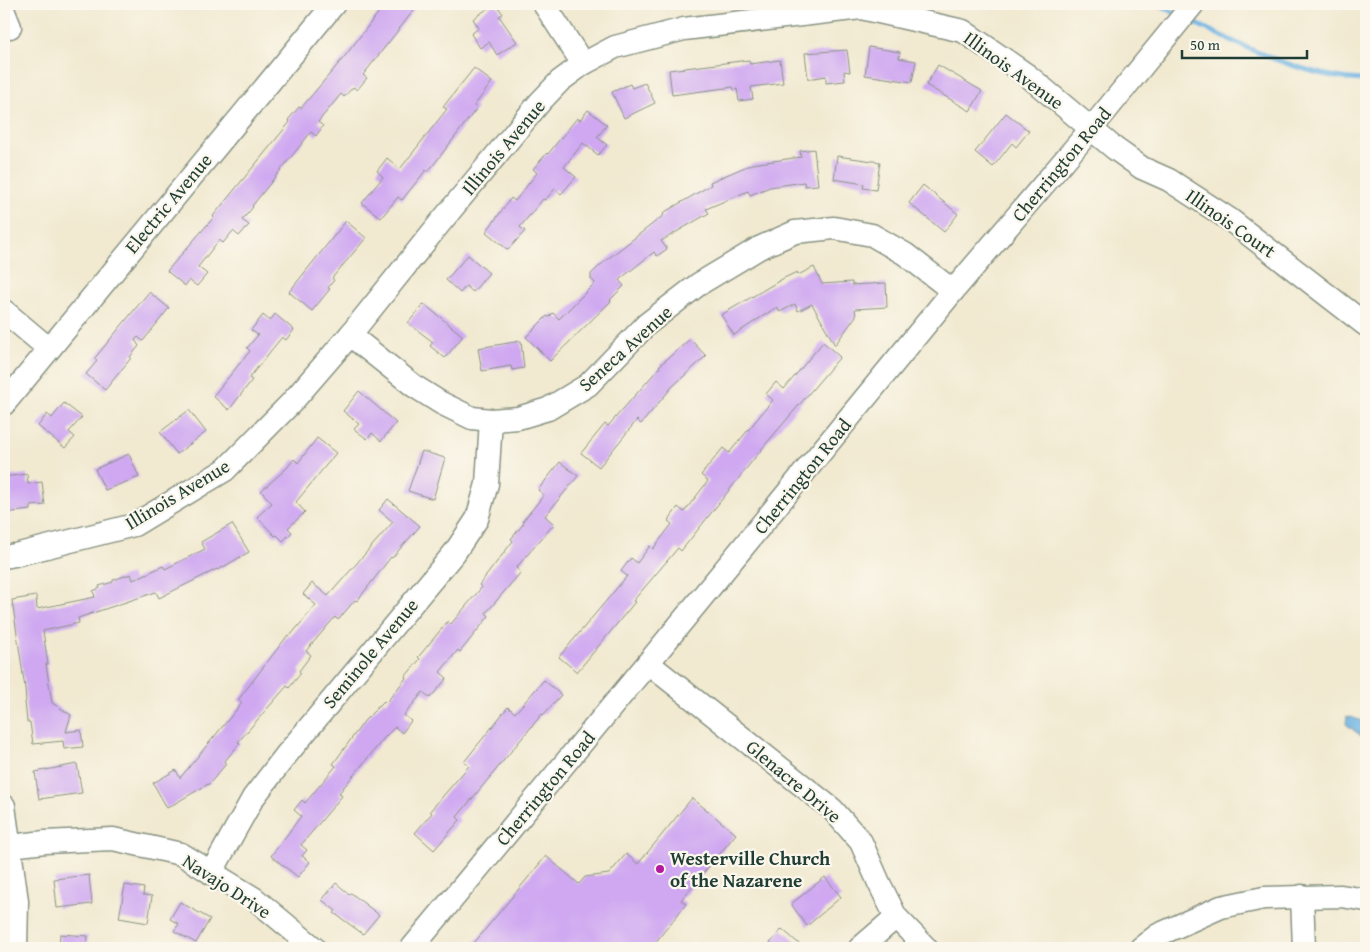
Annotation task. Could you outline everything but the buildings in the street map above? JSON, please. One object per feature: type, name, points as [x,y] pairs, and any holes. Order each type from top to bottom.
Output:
[{"type":"street","name":"Electric Avenue","points":[[4,404],[48,348],[334,4]]},
{"type":"street","points":[[544,4],[583,64]]},
{"type":"street","name":"Cherrington Road","points":[[412,948],[953,291],[1091,129],[1192,6]]},
{"type":"street","name":"Illinois Avenue","points":[[4,557],[134,525],[225,470],[292,402],[350,335],[560,80],[583,64],[615,47],[684,29],[861,8],[963,31],[1027,75],[1091,129]]},
{"type":"street","name":"Illinois Court","points":[[1091,129],[1142,168],[1169,180],[1229,219],[1366,325]]},
{"type":"street","name":"Seneca Avenue","points":[[350,335],[414,386],[441,403],[472,418],[492,420],[518,418],[548,409],[564,400],[588,384],[647,324],[699,284],[759,248],[795,232],[834,228],[872,235],[905,254],[953,291]]},
{"type":"street","points":[[4,311],[48,348]]},
{"type":"street","name":"Seminole Avenue","points":[[211,872],[258,791],[455,552],[477,519],[487,484],[492,420]]},
{"type":"street","name":"Glenacre Drive","points":[[648,663],[832,809],[861,842],[896,917],[926,948]]},
{"type":"street","points":[[4,806],[17,901],[16,948]]},
{"type":"street","name":"Navajo Drive","points":[[10,846],[45,842],[113,839],[181,854],[255,899],[314,948]]},
{"type":"street","points":[[1302,896],[1304,948]]},
{"type":"street","points":[[1142,948],[1158,935],[1221,907],[1264,898],[1302,896],[1341,896],[1366,900]]},
{"type":"street","points":[[860,948],[896,917]]},
{"type":"water","points":[[1347,716],[1366,722],[1366,740],[1346,724]]},
{"type":"waterway","points":[[1155,4],[1178,14]]},
{"type":"waterway","points":[[1187,19],[1274,59],[1321,74],[1366,80]]},
{"type":"place","name":"Westerville Church of the Nazarene","points":[[660,869]]}]
